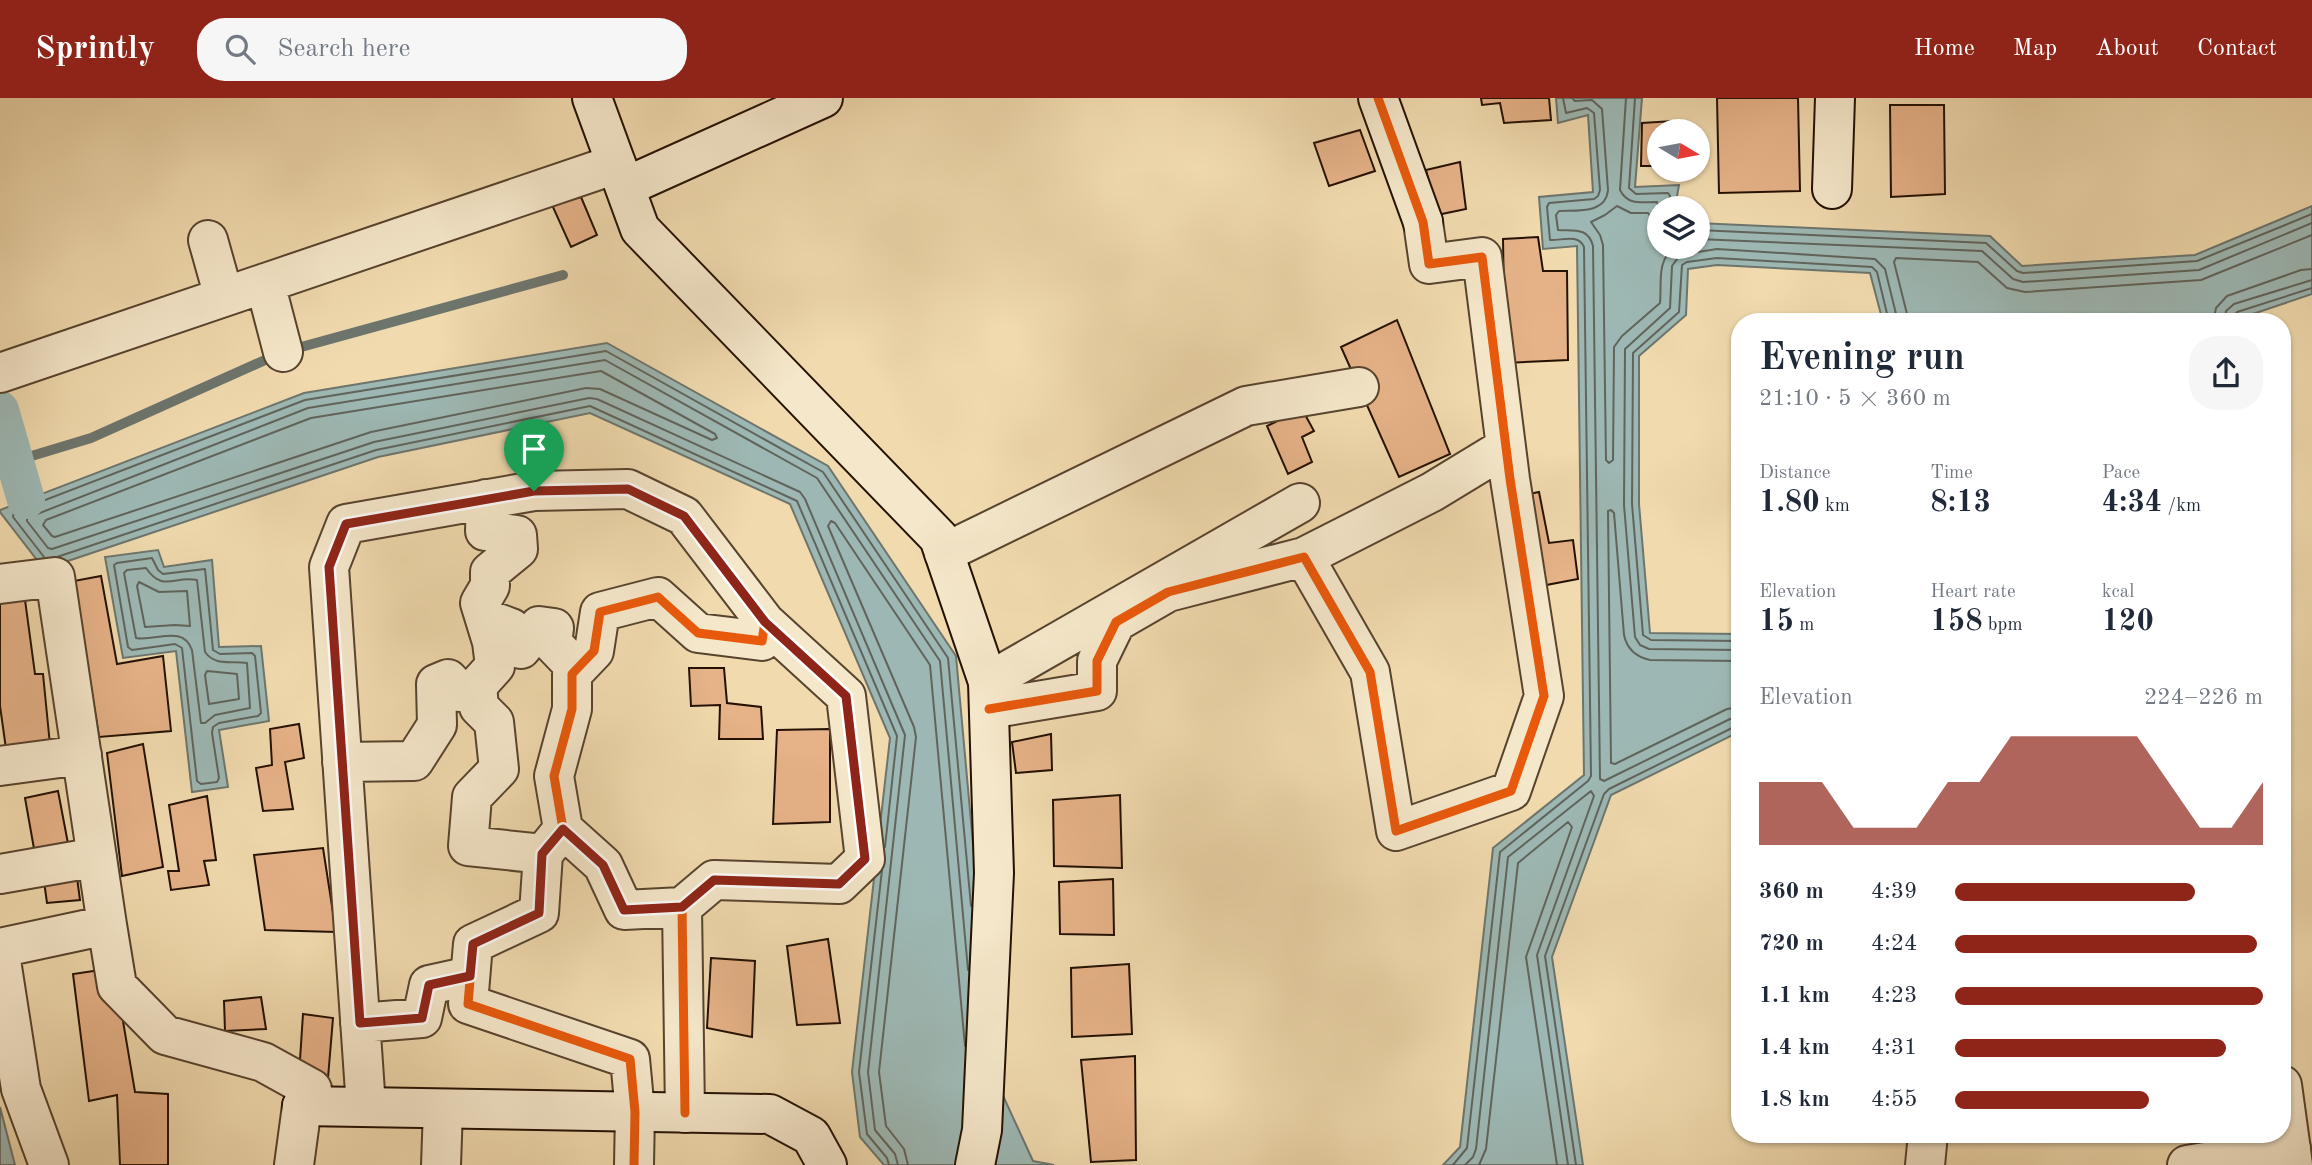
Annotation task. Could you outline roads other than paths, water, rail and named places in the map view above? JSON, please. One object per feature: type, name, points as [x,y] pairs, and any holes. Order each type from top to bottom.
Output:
[{"type":"street","points":[[592,98],[640,229],[939,538],[989,695],[994,873],[982,1130],[975,1165]]},
{"type":"street","points":[[0,385],[3,384],[0,375],[265,283],[620,176],[823,98]]},
{"type":"street","points":[[1304,557],[1370,672],[1396,831],[1511,791],[1544,695],[1506,447],[1482,257],[1429,264],[1423,222],[1378,98]]},
{"type":"street","points":[[1832,189],[1835,98]]},
{"type":"street","points":[[208,240],[224,297]]},
{"type":"street","points":[[265,283],[283,352]]},
{"type":"street","points":[[944,553],[1246,406],[1359,387]]},
{"type":"street","points":[[989,695],[1097,691],[1097,661],[1116,622],[1168,592],[1304,557],[1432,492],[1506,447]]},
{"type":"street","points":[[366,1107],[329,567],[346,524],[486,499],[534,491],[628,489],[684,516],[765,622],[846,696],[865,859],[839,884],[714,880],[682,907],[624,910],[603,865],[553,841],[468,846],[472,797],[499,769],[494,722],[479,707],[477,686],[495,667],[492,642],[480,603],[490,586],[490,572],[518,549],[517,535],[485,531],[486,499]]},
{"type":"street","points":[[989,695],[1300,503]]},
{"type":"street","points":[[0,583],[55,577],[117,986],[165,1035],[262,1062],[312,1089],[302,1106],[294,1165]]},
{"type":"street","points":[[634,1165],[635,1112],[630,1059],[468,1004],[473,944],[539,913],[553,841],[554,776],[572,709],[572,674],[594,651],[600,612],[657,597],[698,633],[762,641],[765,622]]},
{"type":"street","points":[[485,618],[511,628],[511,646],[521,649],[539,626],[554,628],[552,643],[577,669]]},
{"type":"street","points":[[342,762],[414,761],[437,725],[436,684],[448,679],[460,692],[478,692]]},
{"type":"street","points":[[0,766],[82,755]]},
{"type":"street","points":[[0,874],[97,857]]},
{"type":"street","points":[[682,907],[685,1113]]},
{"type":"street","points":[[0,948],[107,925]]},
{"type":"street","points":[[0,954],[21,1089],[49,1165]]},
{"type":"street","points":[[360,1023],[422,1018],[429,985],[470,976]]},
{"type":"street","points":[[302,1106],[770,1114],[811,1136],[827,1165]]},
{"type":"street","points":[[441,1165],[443,1109]]},
{"type":"street","points":[[1925,1165],[1927,1143]]},
{"type":"street","points":[[2187,1165],[2292,1157]]},
{"type":"water","points":[[1556,98],[1642,98],[1635,187],[1679,185],[1677,196],[1647,196],[1647,259],[1710,259],[1710,224],[1990,236],[2022,266],[2195,255],[2312,206],[2312,294],[2256,313],[1881,313],[1870,273],[1717,265],[1688,269],[1686,315],[1639,356],[1639,504],[1650,633],[1731,634],[1731,736],[1611,795],[1552,957],[1583,1165],[1443,1165],[1460,1147],[1493,848],[1584,775],[1577,246],[1543,249],[1539,197],[1593,192],[1588,115],[1558,123]]},
{"type":"water","points":[[607,343],[828,466],[956,656],[994,1076],[1033,1161],[1054,1165],[884,1165],[860,1137],[852,1072],[890,738],[790,504],[590,413],[378,457],[44,569],[0,512],[304,393]]},
{"type":"water","points":[[158,550],[164,567],[212,560],[219,647],[261,646],[269,721],[219,730],[228,787],[192,792],[176,651],[123,658],[105,557]]},
{"type":"water","points":[[0,1107],[15,1165],[0,1165]]},
{"type":"waterway","points":[[15,461],[91,438],[283,352],[563,275]]},
{"type":"waterway","points":[[0,410],[26,500]]}]
